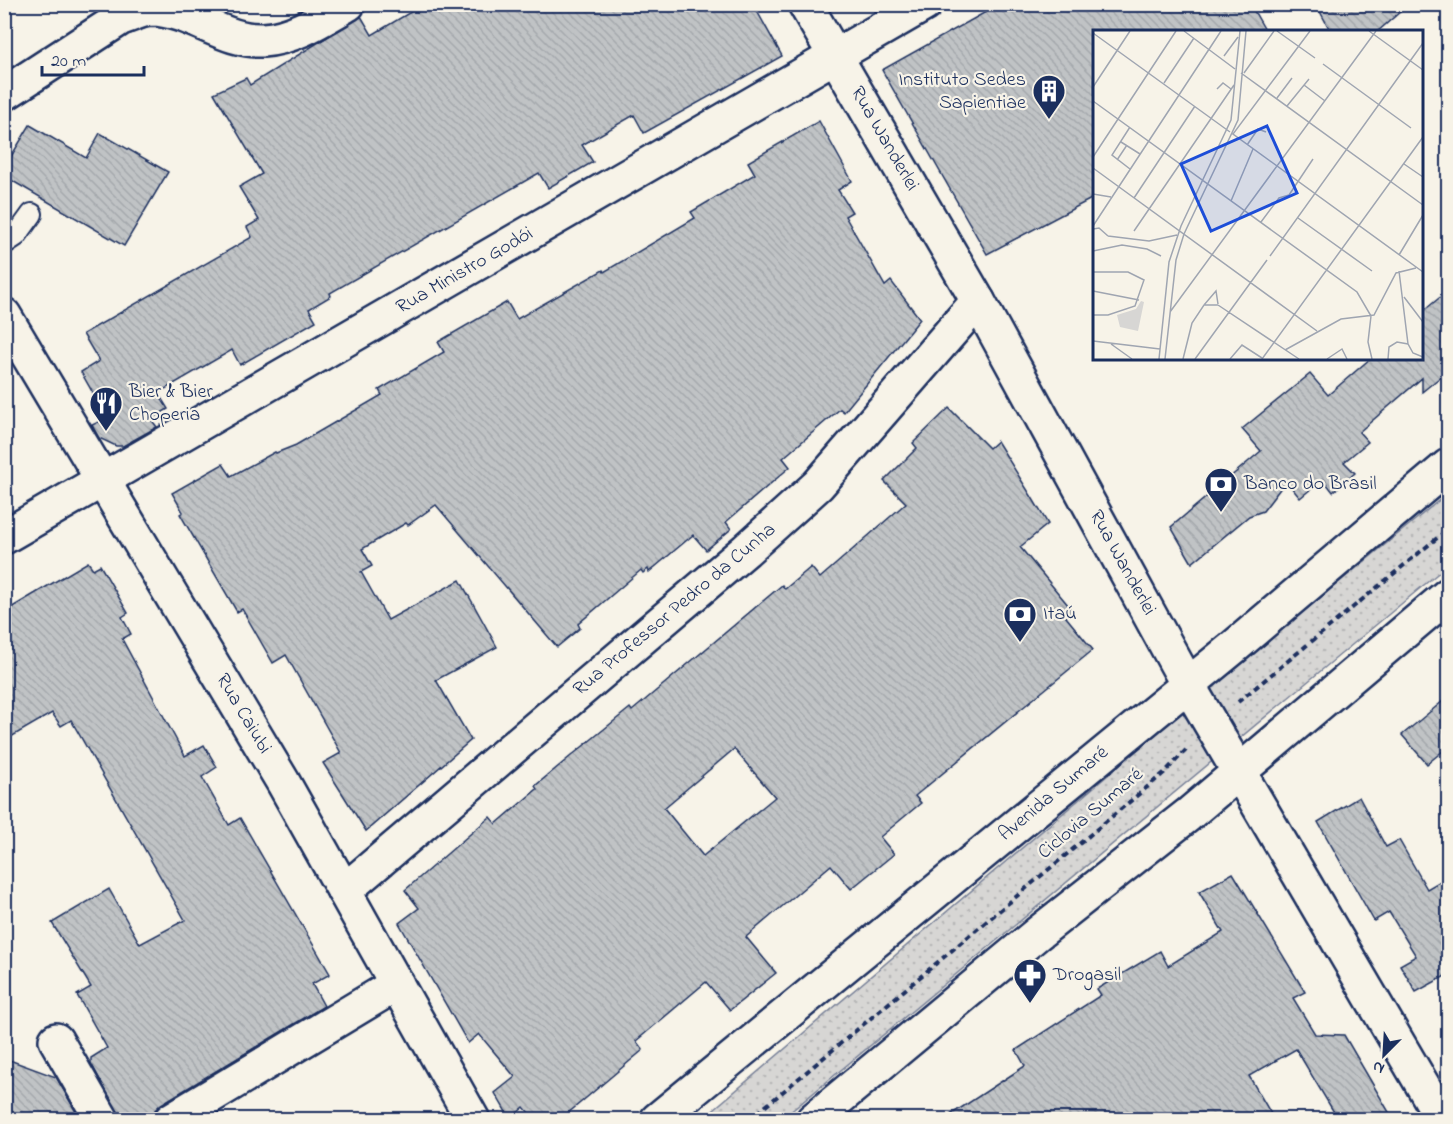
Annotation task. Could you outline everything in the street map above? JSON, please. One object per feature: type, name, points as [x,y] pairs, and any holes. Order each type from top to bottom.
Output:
[{"type":"street","points":[[4,93],[121,18],[137,12],[150,9],[166,11],[237,37],[262,40],[305,28],[348,4]]},
{"type":"street","name":"Rua Wanderlei","points":[[806,4],[978,302],[1188,685],[1443,1119]]},
{"type":"street","name":"Rua Ministro Godói","points":[[4,537],[925,4]]},
{"type":"street","name":"Rua Professor Pedro da Cunha","points":[[344,891],[818,486],[978,302]]},
{"type":"street","name":"Rua Caiubi","points":[[4,315],[284,782],[472,1119]]},
{"type":"street","name":"Avenida Sumaré","points":[[657,1119],[1188,685],[1449,466]]},
{"type":"street","points":[[813,1119],[1239,772],[1449,595]]},
{"type":"street","points":[[171,1119],[398,984]]},
{"type":"street","points":[[56,1040],[102,1119]]},
{"type":"lane","points":[[4,244],[16,236],[32,214]]},
{"type":"path","name":"Ciclovia Sumaré","points":[[749,1119],[1164,773],[1211,724],[1449,529]]},
{"type":"shaded area","points":[[1448,493],[1448,565],[782,1119],[701,1120],[1233,669]]},
{"type":"building","points":[[424,4],[753,4],[782,56],[644,133],[634,115],[582,145],[593,162],[548,188],[539,173],[330,293],[331,296],[309,309],[316,321],[240,365],[232,350],[158,393],[168,409],[151,419],[157,427],[123,446],[116,446],[99,438],[92,425],[107,418],[81,372],[99,361],[83,334],[252,237],[247,227],[259,220],[239,187],[262,174],[214,93],[246,78],[250,85],[361,16],[372,35]]},
{"type":"building","points":[[1000,4],[1250,4],[1265,30],[1093,30],[1093,198],[987,254],[882,70]]},
{"type":"building","points":[[1316,4],[1409,4],[1379,30],[1330,30]]},
{"type":"building","points":[[819,121],[852,181],[838,190],[852,212],[845,216],[885,286],[891,281],[920,319],[844,412],[840,409],[783,458],[790,467],[726,522],[731,529],[706,550],[693,535],[649,572],[648,569],[643,573],[641,570],[578,624],[580,628],[557,647],[436,505],[408,525],[406,523],[362,549],[372,566],[361,572],[388,620],[460,580],[497,647],[436,680],[471,740],[366,831],[323,763],[341,753],[286,655],[273,663],[242,609],[237,612],[180,514],[183,512],[172,493],[223,464],[231,476],[275,452],[296,445],[382,395],[379,390],[444,352],[438,342],[507,302],[517,319],[603,270],[604,272],[695,218],[691,212],[755,174],[748,162]]},
{"type":"building","points":[[30,125],[86,158],[100,133],[168,172],[124,246],[4,176],[4,168]]},
{"type":"building","points":[[1449,290],[1449,370],[1422,392],[1422,378],[1359,432],[1368,442],[1344,462],[1355,473],[1333,492],[1323,479],[1300,498],[1286,481],[1263,511],[1249,516],[1192,563],[1171,527],[1261,451],[1242,429],[1310,374],[1328,395],[1369,360],[1423,360],[1423,311]]},
{"type":"building","points":[[949,408],[989,448],[997,441],[1048,524],[1020,547],[1073,611],[1066,617],[1093,650],[915,796],[921,803],[880,837],[894,854],[851,889],[831,865],[746,937],[776,973],[730,1010],[706,982],[636,1041],[643,1050],[561,1119],[534,1119],[524,1107],[510,1119],[495,1093],[515,1077],[479,1034],[468,1043],[399,923],[419,908],[405,890],[490,817],[496,824],[537,789],[535,786],[630,708],[632,711],[782,585],[785,589],[811,567],[820,578],[906,503],[884,481],[917,448],[913,443]],"holes":[[[734,749],[775,797],[703,856],[664,808]]]},
{"type":"building","points":[[88,562],[93,569],[100,565],[128,613],[122,617],[131,634],[122,639],[185,756],[204,745],[217,767],[202,777],[229,825],[240,818],[330,974],[312,984],[324,1006],[161,1104],[155,1110],[152,1119],[121,1119],[91,1063],[91,1058],[107,1048],[77,995],[91,987],[52,923],[109,889],[140,944],[185,920],[71,720],[61,726],[52,713],[4,741],[4,612]]},
{"type":"building","points":[[1449,696],[1449,746],[1427,764],[1402,735]]},
{"type":"building","points":[[1359,797],[1386,847],[1399,840],[1427,889],[1449,876],[1449,974],[1416,992],[1400,965],[1416,956],[1389,912],[1374,921],[1318,822]]},
{"type":"building","points":[[1233,873],[1305,992],[1293,998],[1315,1034],[1344,1035],[1393,1119],[1338,1119],[1296,1049],[1249,1076],[1274,1119],[944,1119],[1025,1066],[1016,1050],[1101,995],[1097,989],[1160,951],[1168,966],[1223,932],[1199,892]]},
{"type":"building","points":[[4,1058],[56,1077],[80,1119],[4,1119]]},
{"type":"place","name":"Instituto Sedes Sapientiae","points":[[1049,120]]},
{"type":"place","name":"Bier & Bier Choperia","points":[[106,432]]},
{"type":"place","name":"Banco do Brasil","points":[[1221,513]]},
{"type":"place","name":"Itaú","points":[[1020,643]]},
{"type":"place","name":"Drogasil","points":[[1030,1004]]}]
